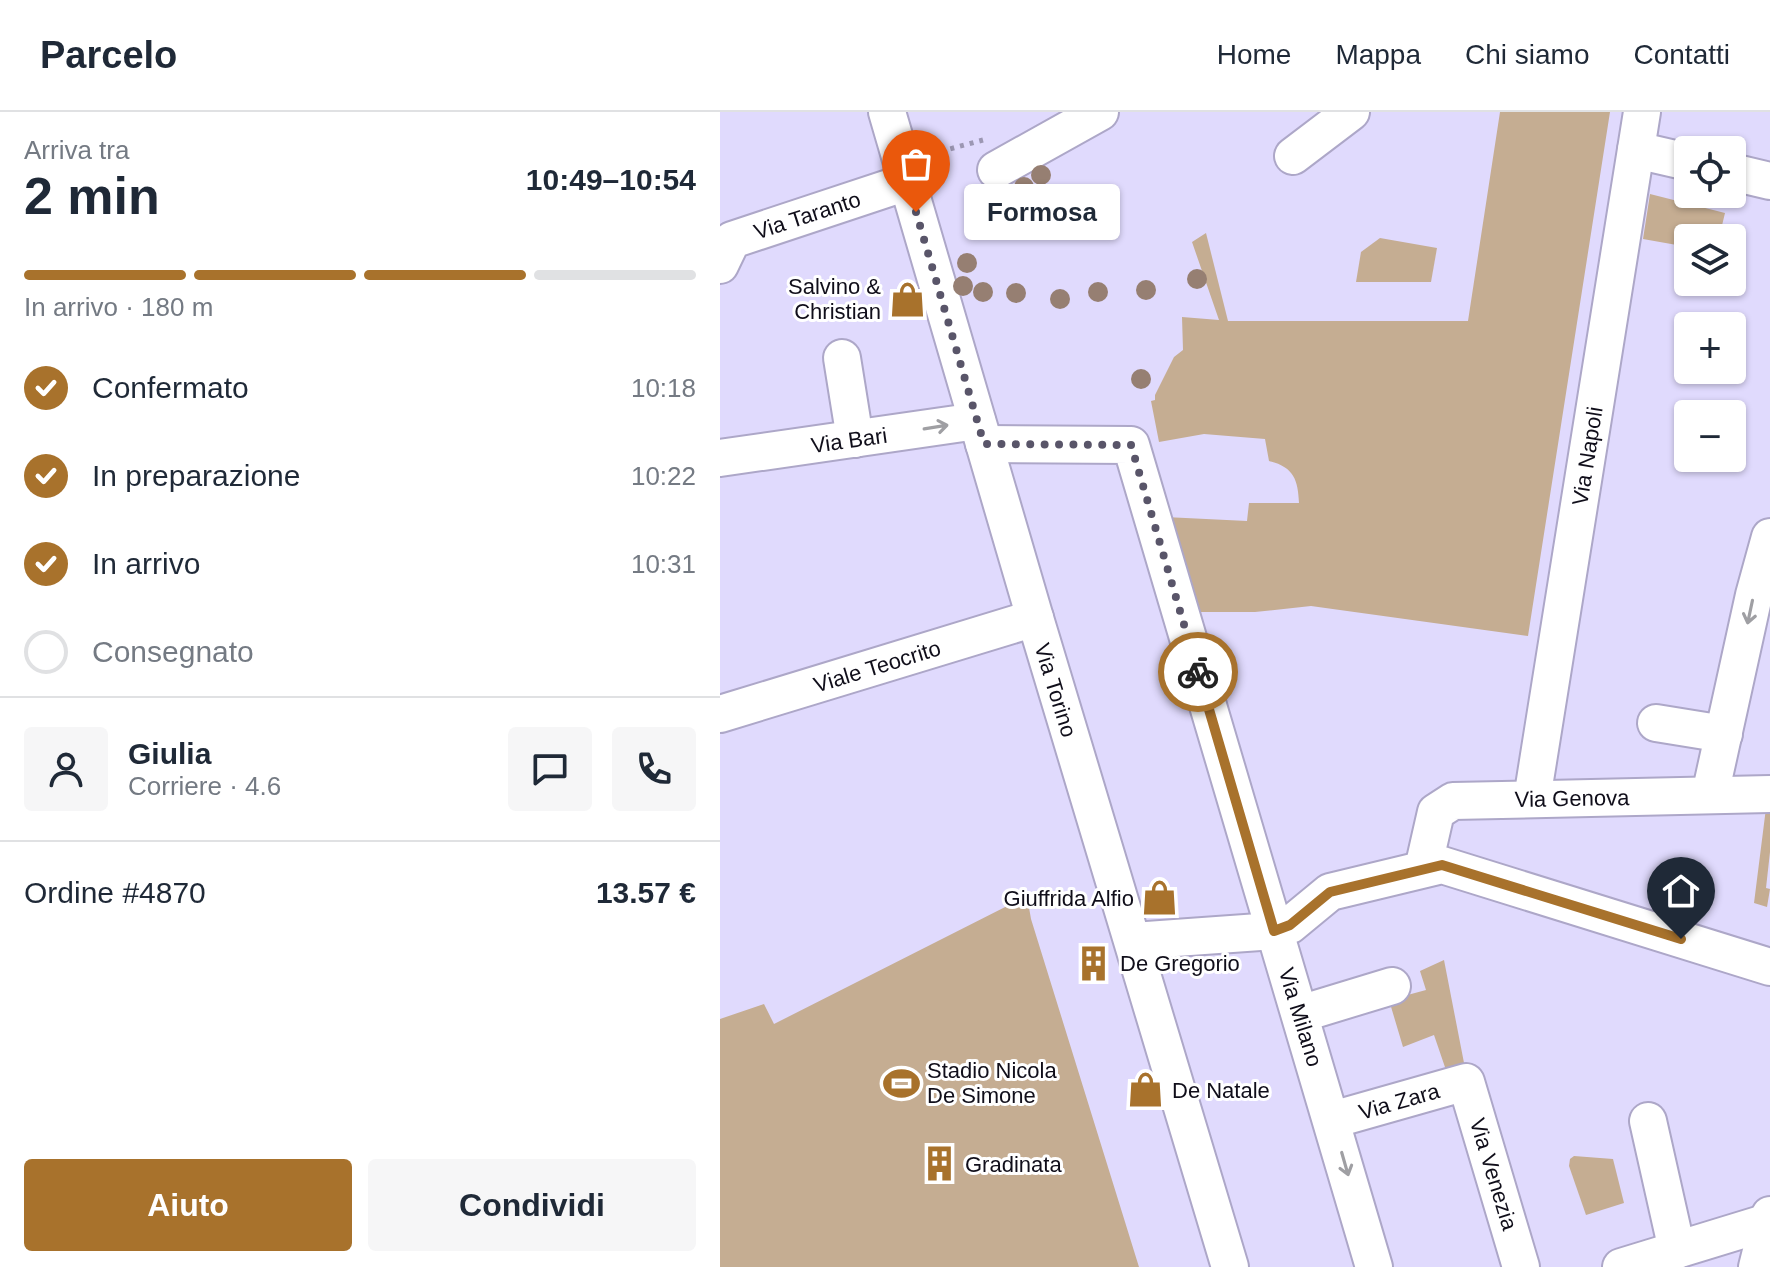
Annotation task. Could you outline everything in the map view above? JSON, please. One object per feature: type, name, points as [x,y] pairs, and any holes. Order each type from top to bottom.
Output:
[{"type":"street","name":"Via Torino","points":[[887,112],[1230,1267]]},
{"type":"street","points":[[996,170],[1100,112]]},
{"type":"street","points":[[1293,156],[1351,112]]},
{"type":"street","name":"Via Napoli","points":[[1532,799],[1642,112]]},
{"type":"street","points":[[1636,150],[1674,159]]},
{"type":"street","points":[[1746,175],[1770,181]]},
{"type":"street","name":"Via Taranto","points":[[720,265],[732,240],[907,182]]},
{"type":"street","points":[[842,358],[855,439]]},
{"type":"street","name":"Via Bari","points":[[720,458],[855,439],[980,432],[1131,445]]},
{"type":"street","name":"Via Milano","points":[[1131,445],[1374,1267]]},
{"type":"street","points":[[1710,795],[1754,595],[1770,537]]},
{"type":"street","name":"Viale Teocrito","points":[[720,714],[1035,618]]},
{"type":"street","points":[[1656,723],[1724,734]]},
{"type":"street","name":"Via Genova","points":[[1423,869],[1436,812],[1453,801],[1770,794]]},
{"type":"street","points":[[1133,941],[1274,931],[1290,925],[1330,892],[1442,865],[1770,967]]},
{"type":"street","points":[[1300,1014],[1392,986]]},
{"type":"street","name":"Via Zara","points":[[1332,1120],[1466,1082]]},
{"type":"street","name":"Via Venezia","points":[[1466,1082],[1521,1267]]},
{"type":"street","points":[[1648,1121],[1677,1250]]},
{"type":"street","points":[[1621,1267],[1769,1218]]},
{"type":"street","points":[[1757,1267],[1769,1218]]},
{"type":"shaded area","points":[[1500,112],[1610,112],[1528,636],[1311,606],[1255,612],[1194,612],[1165,517],[1247,521],[1249,503],[1299,503],[1293,476],[1284,467],[1269,461],[1265,439],[1204,434],[1159,442],[1151,401],[1155,400],[1174,357],[1183,350],[1182,317],[1219,320],[1192,242],[1206,233],[1228,321],[1468,321]]},
{"type":"shaded area","points":[[1650,194],[1674,200],[1674,208],[1705,208],[1725,213],[1722,224],[1674,224],[1674,245],[1643,239]]},
{"type":"shaded area","points":[[1380,238],[1437,248],[1431,282],[1356,282],[1361,252]]},
{"type":"shaded area","points":[[1766,808],[1770,808],[1766,888],[1770,889],[1767,907],[1754,903]]},
{"type":"shaded area","name":"Stadio Nicola De Simone","points":[[1027,896],[1031,919],[1139,1267],[720,1267],[720,1019],[764,1004],[774,1024]]},
{"type":"shaded area","points":[[1444,960],[1465,1068],[1447,1073],[1434,1035],[1403,1047],[1389,1000],[1426,990],[1420,971]]},
{"type":"shaded area","points":[[1574,1156],[1613,1159],[1624,1203],[1586,1215],[1569,1166]]},
{"type":"way so far","points":[[916,212],[984,444],[1131,445],[1198,672]]},
{"type":"place","name":"Formosa","points":[[916,212]]},
{"type":"place","name":"Salvino & Christian","points":[[907,299]]},
{"type":"place","name":"Giuffrida Alfio","points":[[1160,898]]},
{"type":"place","name":"De Gregorio","points":[[1094,963]]},
{"type":"place","name":"Stadio Nicola De Simone","points":[[901,1083]]},
{"type":"place","name":"De Natale","points":[[1146,1090]]},
{"type":"place","name":"Gradinata","points":[[939,1164]]},
{"type":"route","points":[[1198,672],[1274,931],[1290,925],[1330,892],[1442,865],[1681,939]]}]
